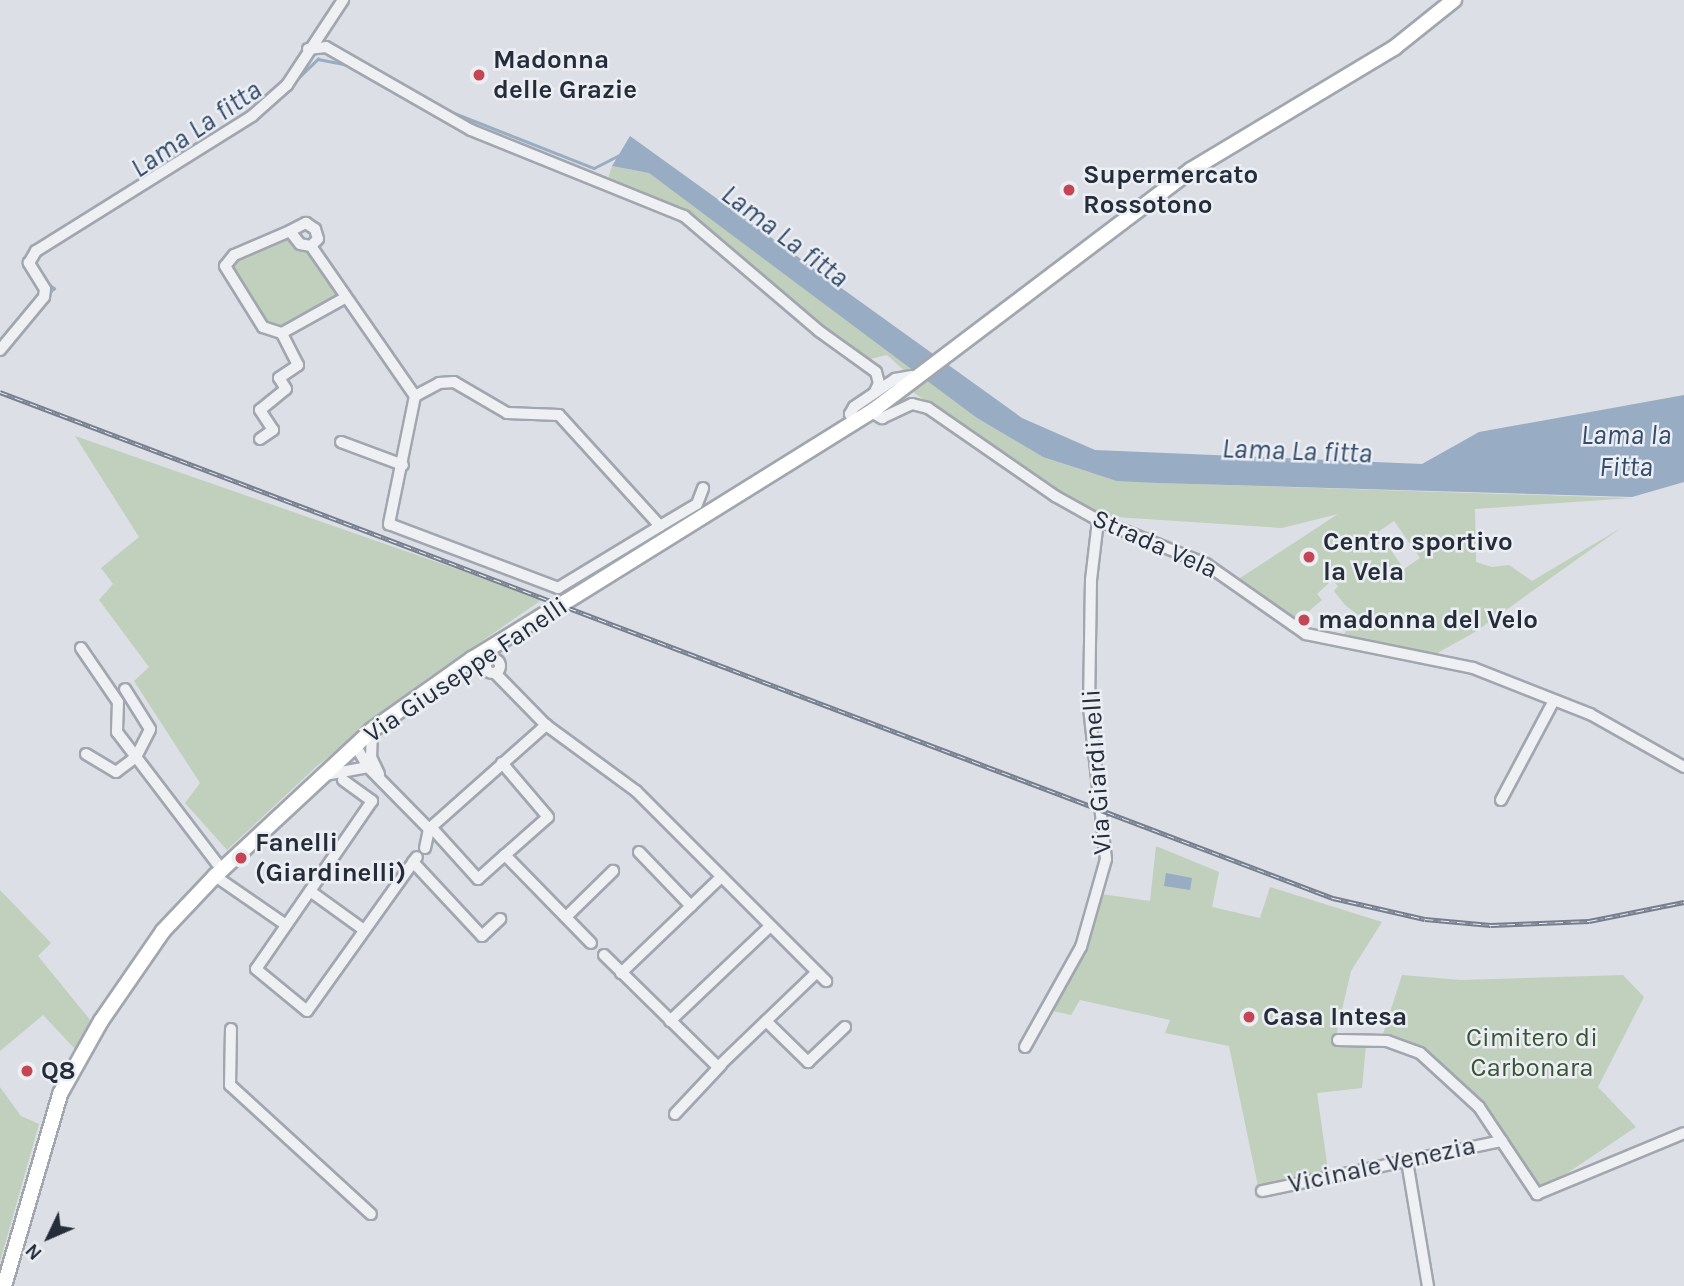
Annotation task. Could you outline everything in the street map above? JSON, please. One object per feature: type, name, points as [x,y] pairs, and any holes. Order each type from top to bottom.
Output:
[{"type":"main road","name":"Via Giuseppe Fanelli","points":[[5,1286],[60,1094],[151,946],[218,873],[355,745],[472,659],[871,412],[942,361],[1191,170],[1394,48],[1454,0]]},
{"type":"street","points":[[0,350],[44,297],[45,289],[29,263],[36,251],[252,116],[287,85],[343,0]]},
{"type":"street","points":[[325,26],[324,38],[331,50]]},
{"type":"street","points":[[308,50],[321,46],[331,50],[471,130],[684,216],[819,331],[876,372],[879,383],[875,392]]},
{"type":"street","points":[[260,439],[273,430],[260,410],[286,389],[279,379],[298,365],[282,333],[263,327],[225,266],[234,255],[306,223],[315,229],[318,239],[311,246]]},
{"type":"street","points":[[290,231],[300,244],[311,246],[415,396],[389,524],[558,588],[697,504],[703,488]]},
{"type":"street","points":[[282,333],[345,298]]},
{"type":"street","points":[[854,422],[849,411],[875,392],[895,379],[922,376]]},
{"type":"street","points":[[415,396],[439,383],[454,382],[507,413],[559,415],[660,526]]},
{"type":"street","name":"Strada Vela","points":[[871,412],[882,418],[912,404],[922,405],[1098,520],[1206,564],[1306,634],[1458,664],[1624,731],[1684,767]]},
{"type":"street","points":[[341,442],[402,465]]},
{"type":"street","name":"Via Giardinelli","points":[[1025,1048],[1081,947],[1105,859],[1089,707],[1091,580],[1098,520]]},
{"type":"street","points":[[81,648],[118,702],[117,732],[218,873],[286,925]]},
{"type":"street","points":[[495,673],[546,725],[636,791],[826,981]]},
{"type":"street","points":[[86,754],[116,772],[136,757],[150,729],[125,689]]},
{"type":"street","points":[[1501,800],[1553,702]]},
{"type":"street","points":[[425,848],[430,828],[546,725]]},
{"type":"street","points":[[370,762],[372,730]]},
{"type":"street","points":[[355,745],[478,879],[548,817],[502,763]]},
{"type":"street","points":[[321,776],[370,762]]},
{"type":"street","points":[[343,780],[372,800],[256,970],[307,1011],[415,859],[482,936],[500,919]]},
{"type":"street","points":[[639,852],[691,906]]},
{"type":"street","points":[[505,855],[592,943]]},
{"type":"street","points":[[566,917],[613,871]]},
{"type":"street","points":[[621,973],[721,877]]},
{"type":"street","points":[[310,891],[364,930]]},
{"type":"street","points":[[670,1021],[770,926]]},
{"type":"street","points":[[604,955],[718,1068]]},
{"type":"street","points":[[675,1114],[718,1068],[817,972]]},
{"type":"street","points":[[718,1068],[817,972]]},
{"type":"street","points":[[766,1021],[807,1062],[845,1027]]},
{"type":"street","points":[[230,1029],[230,1085],[371,1214]]},
{"type":"street","points":[[1338,1040],[1387,1041],[1420,1053],[1479,1107],[1537,1194],[1684,1133]]},
{"type":"street","name":"Vicinale Venezia","points":[[1262,1191],[1502,1141]]},
{"type":"street","points":[[1407,1160],[1429,1286]]},
{"type":"green space","points":[[612,166],[649,173],[917,370],[909,375],[887,355],[866,360],[688,213],[608,179]]},
{"type":"green space","points":[[287,236],[301,251],[309,251],[340,296],[281,328],[265,326],[229,270],[237,258]]},
{"type":"green space","points":[[928,379],[977,418],[1043,457],[1089,472],[1159,483],[1632,498],[1475,509],[1476,562],[1492,567],[1509,565],[1532,581],[1621,528],[1475,632],[1434,655],[1337,643],[1352,624],[1358,630],[1368,619],[1365,612],[1358,615],[1345,605],[1334,591],[1338,586],[1332,580],[1317,594],[1322,600],[1296,622],[1237,580],[1338,514],[1282,528],[1100,516],[1054,490],[913,392]],"holes":[[[1394,521],[1420,558],[1404,569],[1378,532]]]},
{"type":"green space","points":[[75,436],[543,599],[425,680],[317,766],[227,850],[185,803],[200,783],[134,681],[149,667],[99,600],[113,584],[101,568],[139,537]]},
{"type":"green space","name":"Casa Intesa","points":[[1156,846],[1219,872],[1212,907],[1260,918],[1270,887],[1382,922],[1351,971],[1335,1040],[1340,1045],[1366,1045],[1362,1088],[1317,1093],[1328,1170],[1258,1186],[1229,1046],[1165,1033],[1170,1020],[1080,1000],[1071,1015],[1048,1010],[1101,894],[1150,901]]},
{"type":"green space","points":[[0,890],[51,943],[38,956],[91,1021],[75,1049],[43,1015],[0,1051]]},
{"type":"green space","name":"Cimitero di Carbonara","points":[[1402,975],[1461,980],[1623,975],[1644,997],[1598,1087],[1636,1127],[1539,1192],[1508,1146],[1421,1049],[1383,1034]]},
{"type":"green space","points":[[0,1087],[21,1116],[39,1124],[0,1262]]},
{"type":"water","name":"Lama la Fitta","points":[[630,136],[1022,418],[1095,450],[1422,464],[1479,432],[1684,395],[1684,482],[1632,497],[1158,483],[1117,481],[1043,457],[977,418],[649,173],[612,166]]},
{"type":"water","points":[[1166,873],[1192,878],[1190,890],[1164,886]]},
{"type":"waterway","name":"Lama La fitta","points":[[295,81],[318,59],[353,66]]},
{"type":"waterway","name":"Lama La fitta","points":[[444,109],[594,168],[619,155]]},
{"type":"waterway","name":"Lama La fitta","points":[[47,283],[54,288],[48,296]]},
{"type":"railway","points":[[0,392],[1333,898],[1425,919],[1491,925],[1589,921],[1684,902]]},
{"type":"place","name":"Madonna delle Grazie","points":[[479,75]]},
{"type":"place","name":"Supermercato Rossotono","points":[[1069,190]]},
{"type":"place","name":"Centro sportivo la Vela","points":[[1309,557]]},
{"type":"place","name":"madonna del Velo","points":[[1304,620]]},
{"type":"place","name":"Fanelli (Giardinelli)","points":[[241,858]]},
{"type":"place","name":"Casa Intesa","points":[[1249,1017]]},
{"type":"place","name":"Q8","points":[[27,1071]]}]
